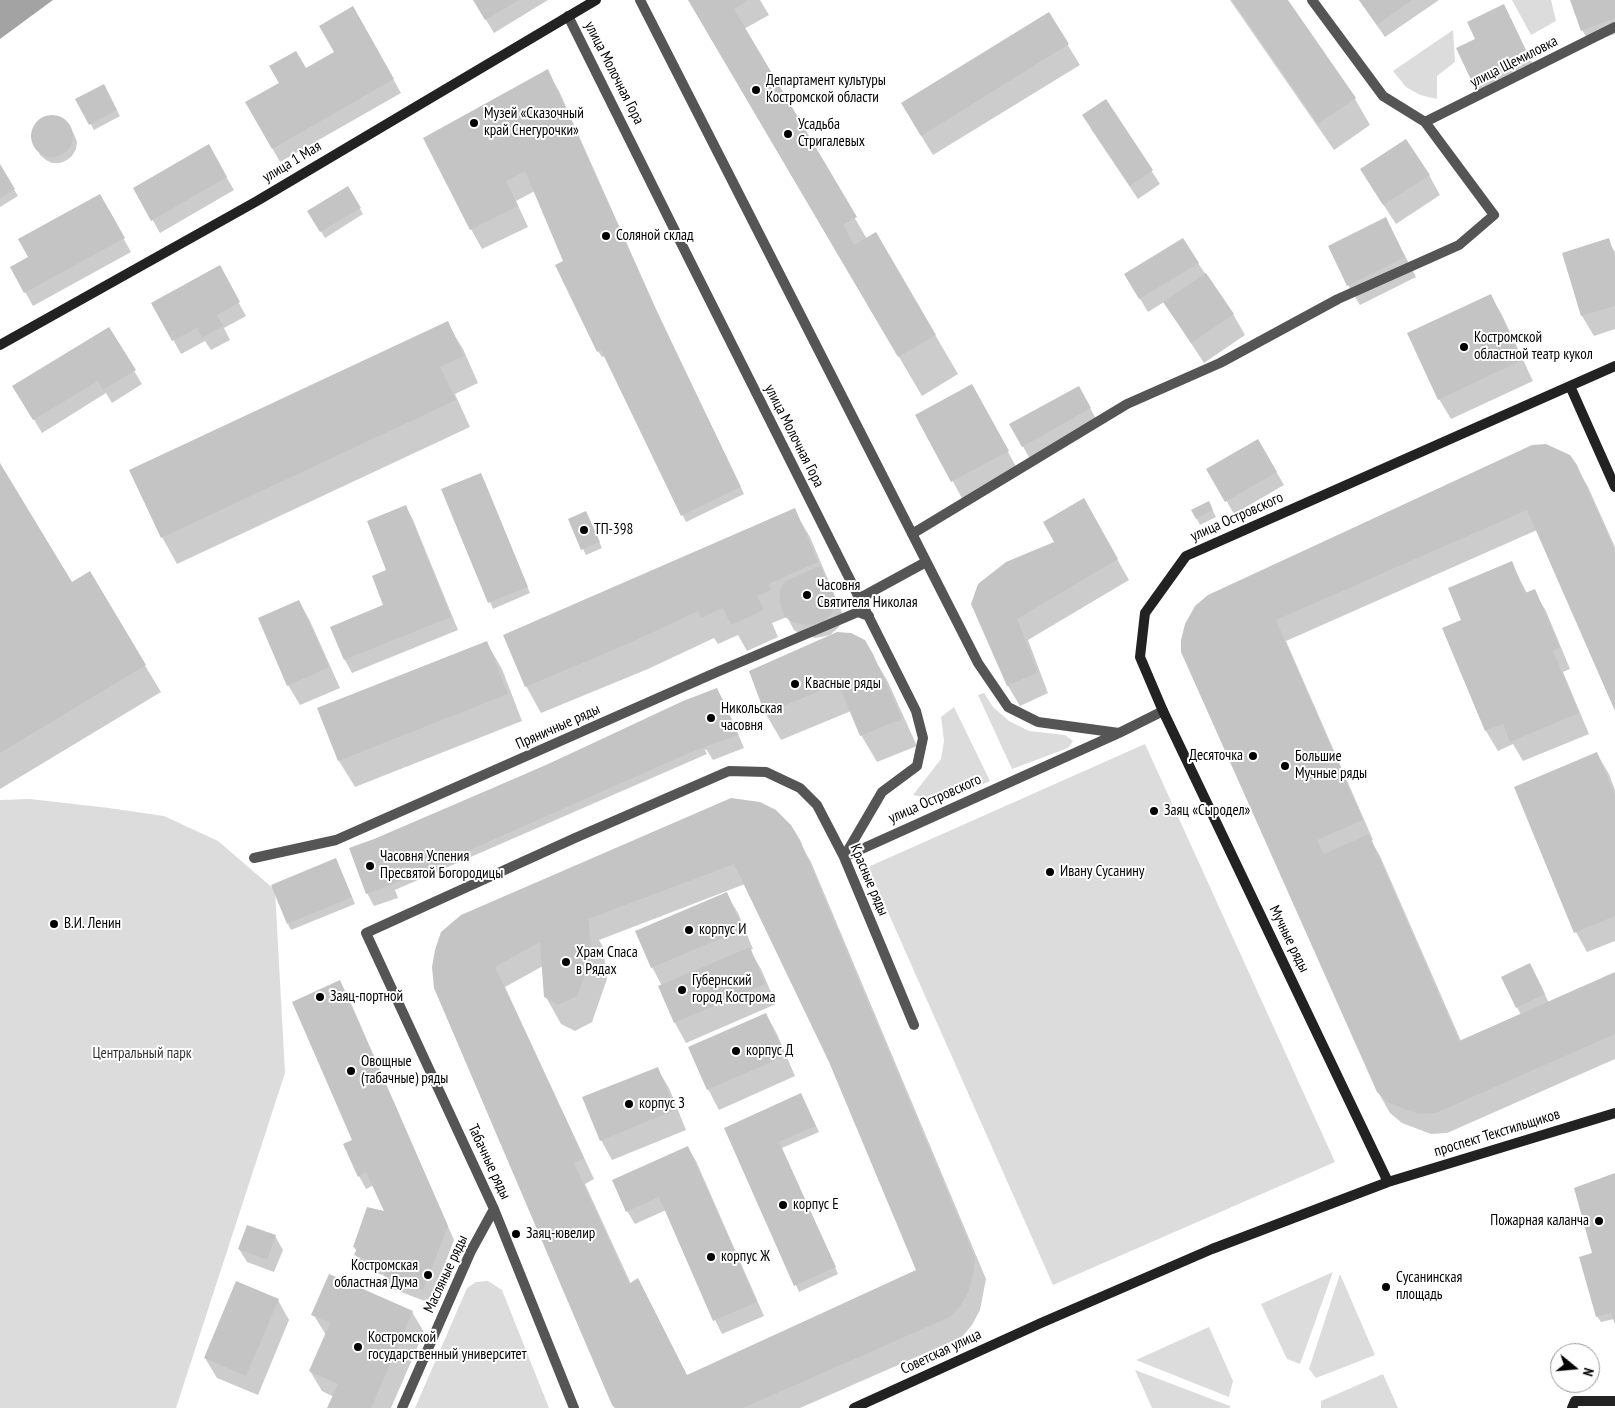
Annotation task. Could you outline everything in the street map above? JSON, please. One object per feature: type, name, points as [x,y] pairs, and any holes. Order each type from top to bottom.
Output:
[{"type":"street","name":"улица 1 Мая","points":[[0,345],[256,201],[596,0]]},
{"type":"street","points":[[640,0],[978,663],[1008,707],[1038,722],[1119,733]]},
{"type":"street","points":[[912,534],[1127,404],[1220,363],[1338,299],[1459,245],[1494,215],[1425,122],[1383,96],[1312,0]]},
{"type":"street","name":"улица Молочная Гора","points":[[568,16],[916,711],[923,738],[917,766],[882,792],[844,857]]},
{"type":"street","name":"улица Щемиловка","points":[[1425,122],[1615,27]]},
{"type":"street","name":"улица Островского","points":[[844,857],[1119,733],[1163,711],[1140,657],[1145,614],[1186,556],[1615,366]]},
{"type":"street","points":[[1570,386],[1615,487]]},
{"type":"street","points":[[860,598],[926,562]]},
{"type":"street","name":"Пряничные ряды","points":[[254,858],[336,840],[858,612],[869,616]]},
{"type":"street","name":"Мучные ряды","points":[[1163,711],[1388,1182]]},
{"type":"street","name":"Красные ряды","points":[[366,933],[575,838],[729,771],[766,772],[800,788],[818,805],[844,857],[914,1025]]},
{"type":"street","name":"Табачные ряды","points":[[366,933],[494,1209],[574,1408]]},
{"type":"street","name":"проспект Текстильщиков","points":[[1388,1182],[1615,1114]]},
{"type":"street","name":"Советская улица","points":[[854,1408],[1041,1323],[1212,1249],[1388,1182]]},
{"type":"street","name":"Масляные ряды","points":[[402,1408],[471,1251],[494,1209]]},
{"type":"street","points":[[1574,1404],[1615,1401]]},
{"type":"green space","points":[[1512,0],[1551,0],[1556,21],[1531,35]]},
{"type":"green space","points":[[1453,30],[1455,62],[1437,76],[1437,99],[1420,95],[1406,87],[1393,71]]},
{"type":"green space","points":[[984,693],[993,707],[1009,721],[1029,731],[1065,735],[1073,741],[1068,748],[1012,769],[978,695]]},
{"type":"green space","points":[[954,707],[990,781],[958,795],[933,799],[913,795],[941,759],[944,741],[941,717]]},
{"type":"green space","points":[[1145,744],[1335,1162],[1053,1285],[868,867]]},
{"type":"green space","name":"Центральный парк","points":[[30,799],[164,816],[218,841],[275,890],[285,1073],[176,1408],[0,1408],[0,800]]},
{"type":"green space","points":[[1333,1272],[1300,1364],[1287,1359],[1261,1304]]},
{"type":"green space","points":[[1340,1274],[1375,1355],[1316,1378],[1309,1369]]},
{"type":"green space","points":[[488,1281],[502,1290],[549,1408],[415,1408],[467,1288],[476,1282]]},
{"type":"green space","points":[[1209,1327],[1233,1381],[1229,1397],[1136,1360]]},
{"type":"green space","points":[[1135,1370],[1230,1406],[1230,1408],[1152,1408]]},
{"type":"green space","points":[[1383,1374],[1398,1408],[1321,1408],[1321,1401]]},
{"type":"shaded area","points":[[0,0],[53,0],[0,39]]},
{"type":"building","points":[[473,0],[519,0],[485,20]]},
{"type":"building","points":[[688,0],[748,0],[734,9],[857,217],[843,225],[854,245],[876,232],[936,335],[898,357]]},
{"type":"building","points":[[1232,0],[1288,0],[1356,98],[1318,124]]},
{"type":"building","points":[[1359,0],[1412,0],[1377,25]]},
{"type":"building","points":[[1570,0],[1615,0],[1615,18],[1581,31]]},
{"type":"building","points":[[1504,4],[1529,57],[1473,84],[1456,48],[1475,39],[1467,22]]},
{"type":"building","points":[[353,6],[394,79],[272,149],[245,102],[279,83],[269,66],[296,51],[306,68],[334,52],[319,26]]},
{"type":"building","points":[[1049,12],[1069,44],[921,136],[901,103]]},
{"type":"building","points":[[548,69],[661,321],[741,487],[681,516],[601,350],[597,352],[555,265],[563,261],[525,171],[506,181],[518,206],[470,230],[423,138]]},
{"type":"building","points":[[104,84],[117,110],[89,125],[75,99]]},
{"type":"building","points":[[1106,99],[1153,170],[1130,186],[1082,115]]},
{"type":"building","points":[[48,115],[56,115],[67,121],[73,136],[67,151],[56,157],[48,157],[37,151],[31,140],[31,132],[37,121]]},
{"type":"building","points":[[1406,139],[1430,175],[1383,205],[1360,169]]},
{"type":"building","points":[[209,144],[227,177],[151,221],[133,188]]},
{"type":"building","points":[[0,164],[15,189],[0,198]]},
{"type":"building","points":[[348,186],[361,208],[320,232],[307,211]]},
{"type":"building","points":[[100,194],[125,238],[24,293],[10,267],[28,257],[18,239]]},
{"type":"building","points":[[1386,217],[1405,257],[1347,286],[1328,246]]},
{"type":"building","points":[[1183,238],[1199,263],[1139,299],[1124,274]]},
{"type":"building","points":[[1609,238],[1615,258],[1615,306],[1581,316],[1562,253]]},
{"type":"building","points":[[220,265],[240,302],[217,315],[223,326],[202,338],[197,328],[172,341],[151,303]]},
{"type":"building","points":[[1206,273],[1234,314],[1191,343],[1163,302]]},
{"type":"building","name":"Костромской областной театр кукол","points":[[1491,294],[1522,360],[1438,400],[1407,333]]},
{"type":"building","points":[[448,321],[464,356],[440,367],[456,400],[161,538],[129,470]]},
{"type":"building","points":[[109,327],[136,370],[103,390],[98,381],[33,420],[12,386]]},
{"type":"building","points":[[972,384],[1009,451],[951,482],[915,415]]},
{"type":"building","points":[[1079,386],[1091,408],[1022,447],[1009,424]]},
{"type":"building","points":[[1258,439],[1277,472],[1225,502],[1206,469]]},
{"type":"building","name":"Большие Мучные ряды","points":[[1546,444],[1570,455],[1577,465],[1615,551],[1615,711],[1527,510],[1276,620],[1363,820],[1317,840],[1324,854],[1369,834],[1459,1041],[1615,972],[1615,1034],[1436,1113],[1419,1114],[1389,1103],[1377,1092],[1181,652],[1181,640],[1185,624],[1195,606],[1208,595],[1532,445]]},
{"type":"building","points":[[0,463],[72,582],[90,571],[146,665],[0,753]]},
{"type":"building","points":[[481,473],[528,587],[488,603],[441,489]]},
{"type":"building","points":[[1084,498],[1118,559],[1017,619],[1038,672],[1007,686],[971,604],[978,584],[1006,562],[1054,542],[1043,522]]},
{"type":"building","points":[[1209,501],[1213,510],[1196,519],[1191,510]]},
{"type":"building","points":[[406,505],[451,617],[344,660],[330,627],[383,605],[372,576],[386,570],[367,521]]},
{"type":"building","points":[[795,508],[818,562],[769,584],[771,590],[758,596],[764,610],[731,625],[723,608],[701,618],[698,611],[632,642],[525,687],[503,635]]},
{"type":"building","name":"ТП-398","points":[[586,511],[600,542],[581,550],[568,519]]},
{"type":"building","points":[[1512,561],[1525,593],[1535,589],[1560,648],[1553,651],[1579,713],[1510,742],[1503,724],[1485,731],[1442,628],[1461,620],[1448,588]]},
{"type":"building","name":"Часовня Святителя Николая","points":[[820,566],[836,600],[832,614],[822,622],[808,625],[795,623],[785,617],[780,604],[780,590],[785,581]]},
{"type":"building","points":[[299,600],[329,667],[287,686],[258,618]]},
{"type":"building","name":"Квасные ряды","points":[[837,632],[851,633],[865,640],[902,719],[860,736],[838,683],[765,714],[749,671]]},
{"type":"building","points":[[487,641],[508,694],[338,761],[317,708]]},
{"type":"building","points":[[717,688],[738,735],[696,750],[391,885],[366,894],[349,848],[544,766],[683,701]]},
{"type":"building","points":[[1597,752],[1615,795],[1615,916],[1574,933],[1514,787]]},
{"type":"building","points":[[731,798],[760,802],[776,810],[791,825],[800,840],[975,1258],[969,1290],[961,1305],[950,1317],[743,1408],[615,1408],[612,1405],[434,988],[432,967],[441,932],[461,915]],"holes":[[[734,864],[829,1062],[916,1270],[687,1375],[638,1278],[629,1284],[574,1163],[584,1158],[495,967],[540,942],[544,997],[558,1005],[577,996],[586,971],[592,952],[588,919]]]},
{"type":"building","points":[[336,858],[352,897],[287,924],[271,885]]},
{"type":"building","name":"корпус И","points":[[727,892],[743,929],[651,968],[635,931]]},
{"type":"building","points":[[750,947],[765,984],[674,1023],[658,986]]},
{"type":"building","points":[[1530,963],[1545,994],[1516,1008],[1501,977]]},
{"type":"building","name":"Овощные (табачные) ряды","points":[[340,980],[448,1226],[423,1290],[384,1276],[386,1267],[354,1255],[357,1248],[353,1247],[367,1207],[384,1211],[366,1172],[358,1177],[343,1144],[352,1140],[292,1002]]},
{"type":"building","name":"корпус Д","points":[[766,1013],[785,1056],[707,1090],[688,1047]]},
{"type":"building","name":"корпус З","points":[[658,1067],[675,1110],[600,1141],[582,1097]]},
{"type":"building","name":"корпус Е","points":[[801,1093],[816,1126],[779,1142],[836,1267],[794,1286],[724,1128]]},
{"type":"building","name":"корпус Ж","points":[[688,1146],[757,1302],[713,1321],[659,1197],[626,1212],[612,1180]]},
{"type":"building","name":"Пожарная каланча","points":[[1615,1173],[1615,1324],[1611,1313],[1596,1317],[1579,1257],[1592,1253],[1574,1188]]},
{"type":"building","points":[[247,1225],[276,1235],[267,1260],[238,1249]]},
{"type":"building","name":"Костромской государственный университет","points":[[329,1274],[413,1311],[371,1408],[327,1408],[338,1384],[309,1371],[330,1323],[311,1315]]},
{"type":"building","points":[[236,1281],[279,1299],[246,1376],[204,1358]]},
{"type":"place","name":"Департамент культуры Костромской области","points":[[756,90]]},
{"type":"place","name":"Музей «Сказочный край Снегурочки»","points":[[474,123]]},
{"type":"place","name":"Усадьба Стригалевых","points":[[788,134]]},
{"type":"place","name":"Соляной склад","points":[[606,236]]},
{"type":"place","name":"Костромской областной театр кукол","points":[[1464,347]]},
{"type":"place","name":"ТП-398","points":[[584,530]]},
{"type":"place","name":"Часовня Святителя Николая","points":[[807,595]]},
{"type":"place","name":"Квасные ряды","points":[[795,684]]},
{"type":"place","name":"Никольская часовня","points":[[711,718]]},
{"type":"place","name":"Десяточка","points":[[1253,756]]},
{"type":"place","name":"Большие Мучные ряды","points":[[1285,766]]},
{"type":"place","name":"Заяц «Сыродел»","points":[[1154,811]]},
{"type":"place","name":"Часовня Успения Пресвятой Богородицы","points":[[370,866]]},
{"type":"place","name":"Ивану Сусанину","points":[[1050,872]]},
{"type":"place","name":"В.И. Ленин","points":[[54,924]]},
{"type":"place","name":"корпус И","points":[[689,930]]},
{"type":"place","name":"Храм Спаса в Рядах","points":[[566,962]]},
{"type":"place","name":"Губернский город Кострома","points":[[682,990]]},
{"type":"place","name":"Заяц-портной","points":[[320,997]]},
{"type":"place","name":"корпус Д","points":[[736,1051]]},
{"type":"place","name":"Овощные (табачные) ряды","points":[[351,1071]]},
{"type":"place","name":"корпус З","points":[[629,1104]]},
{"type":"place","name":"корпус Е","points":[[783,1205]]},
{"type":"place","name":"Пожарная каланча","points":[[1599,1221]]},
{"type":"place","name":"Заяц-ювелир","points":[[516,1234]]},
{"type":"place","name":"корпус Ж","points":[[711,1257]]},
{"type":"place","name":"Костромская областная Дума","points":[[428,1275]]},
{"type":"place","name":"Сусанинская площадь","points":[[1386,1287]]},
{"type":"place","name":"Костромской государственный университет","points":[[358,1347]]}]
